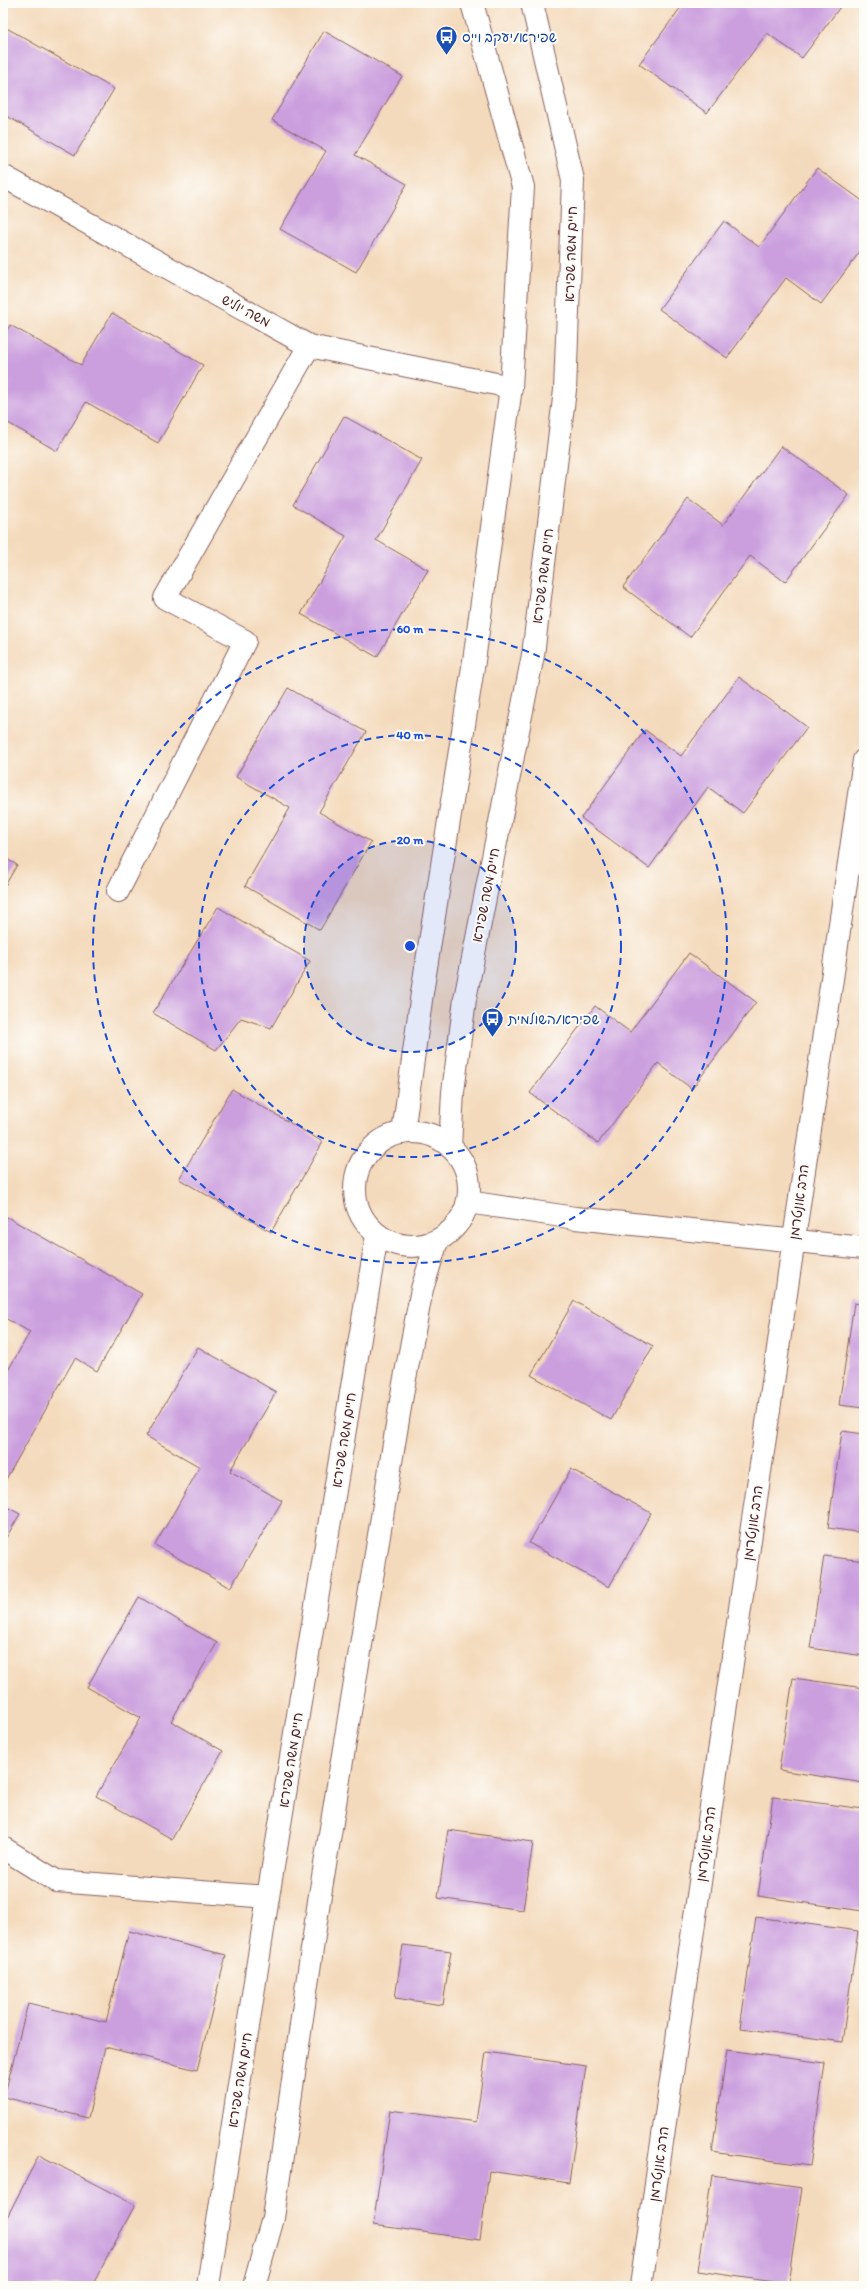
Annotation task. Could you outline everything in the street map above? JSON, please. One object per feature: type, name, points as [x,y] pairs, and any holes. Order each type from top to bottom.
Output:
[{"type":"street","points":[[403,1133],[424,985],[474,661],[511,387],[523,188],[472,3]]},
{"type":"street","name":"חיים משה שפירא","points":[[450,1148],[453,1092],[465,999],[534,655],[565,390],[573,180],[532,3]]},
{"type":"street","name":"משה יוליש","points":[[3,176],[309,346],[511,387]]},
{"type":"street","points":[[118,891],[245,641],[165,598],[309,346]]},
{"type":"street","name":"הרב אונטרמן","points":[[641,2286],[864,760]]},
{"type":"street","points":[[403,1133],[420,1133],[436,1138],[450,1148],[460,1159],[467,1173],[469,1187],[468,1202],[461,1218],[451,1232],[437,1241],[422,1246],[406,1246],[391,1242],[377,1235],[364,1221],[357,1204],[355,1185],[360,1167],[370,1151],[385,1140],[403,1133]]},
{"type":"street","points":[[468,1202],[575,1218],[794,1242],[864,1248]]},
{"type":"street","name":"חיים משה שפירא","points":[[208,2286],[268,1897],[377,1235]]},
{"type":"street","points":[[254,2286],[273,2218],[319,1901],[403,1389],[422,1289],[437,1241]]},
{"type":"street","points":[[3,1848],[56,1881],[268,1897]]},
{"type":"building","points":[[684,3],[843,3],[802,58],[767,33],[707,113],[639,64]]},
{"type":"building","points":[[3,26],[114,89],[75,155],[3,114]]},
{"type":"building","points":[[324,31],[402,76],[355,155],[407,184],[356,272],[280,229],[326,151],[272,120]]},
{"type":"building","points":[[817,168],[864,202],[864,246],[821,304],[786,278],[727,358],[659,309],[724,221],[759,247]]},
{"type":"building","points":[[112,313],[203,365],[158,443],[86,402],[57,451],[3,420],[3,337],[10,325],[81,365]]},
{"type":"building","points":[[344,416],[422,460],[376,540],[428,570],[377,657],[301,614],[346,536],[293,505]]},
{"type":"building","points":[[781,446],[849,495],[785,582],[750,556],[690,637],[623,587],[688,499],[723,525]]},
{"type":"building","points":[[739,677],[807,727],[743,813],[708,787],[649,868],[581,818],[645,730],[681,756]]},
{"type":"building","points":[[288,688],[366,732],[319,812],[371,842],[320,930],[245,886],[290,808],[236,777]]},
{"type":"building","points":[[3,857],[17,865],[3,889]]},
{"type":"building","points":[[218,907],[310,961],[271,1028],[241,1018],[216,1050],[153,1013]]},
{"type":"building","points":[[689,953],[756,1002],[692,1089],[658,1063],[598,1143],[530,1093],[595,1006],[630,1032]]},
{"type":"building","points":[[232,1089],[323,1142],[271,1232],[179,1179]]},
{"type":"building","points":[[7,1217],[142,1294],[97,1371],[75,1358],[5,1481],[3,1480],[3,1379],[30,1332],[3,1317],[3,1225]]},
{"type":"building","points":[[574,1301],[653,1346],[611,1420],[531,1375]]},
{"type":"building","points":[[854,1303],[864,1305],[864,1408],[839,1405]]},
{"type":"building","points":[[198,1347],[276,1392],[230,1471],[282,1501],[230,1588],[155,1545],[200,1467],[146,1436]]},
{"type":"building","points":[[842,1431],[864,1434],[864,1533],[828,1528]]},
{"type":"building","points":[[571,1469],[651,1513],[609,1587],[529,1543]]},
{"type":"building","points":[[3,1505],[20,1514],[3,1543]]},
{"type":"building","points":[[824,1556],[864,1561],[864,1656],[810,1648]]},
{"type":"building","points":[[139,1597],[217,1643],[171,1721],[223,1751],[172,1839],[96,1796],[141,1718],[87,1687]]},
{"type":"building","points":[[793,1678],[864,1688],[864,1783],[779,1770]]},
{"type":"building","points":[[773,1797],[864,1809],[863,1911],[758,1896]]},
{"type":"building","points":[[448,1830],[533,1842],[523,1910],[438,1898]]},
{"type":"building","points":[[756,1917],[858,1931],[842,2042],[740,2028]]},
{"type":"building","points":[[129,1931],[226,1955],[197,2070],[105,2047],[88,2118],[4,2097],[28,2003],[106,2022]]},
{"type":"building","points":[[403,1945],[451,1951],[443,2005],[395,1998]]},
{"type":"building","points":[[727,2050],[825,2063],[810,2166],[712,2152]]},
{"type":"building","points":[[486,2052],[586,2066],[569,2183],[489,2171],[480,2240],[373,2225],[390,2110],[476,2122]]},
{"type":"building","points":[[39,2155],[135,2205],[92,2286],[3,2286],[3,2225]]},
{"type":"building","points":[[712,2175],[802,2188],[788,2284],[698,2271]]},
{"type":"place","name":"שפירא/יעקב וייס","points":[[446,56]]},
{"type":"place","name":"שפירא/השולמית","points":[[493,1038]]}]
